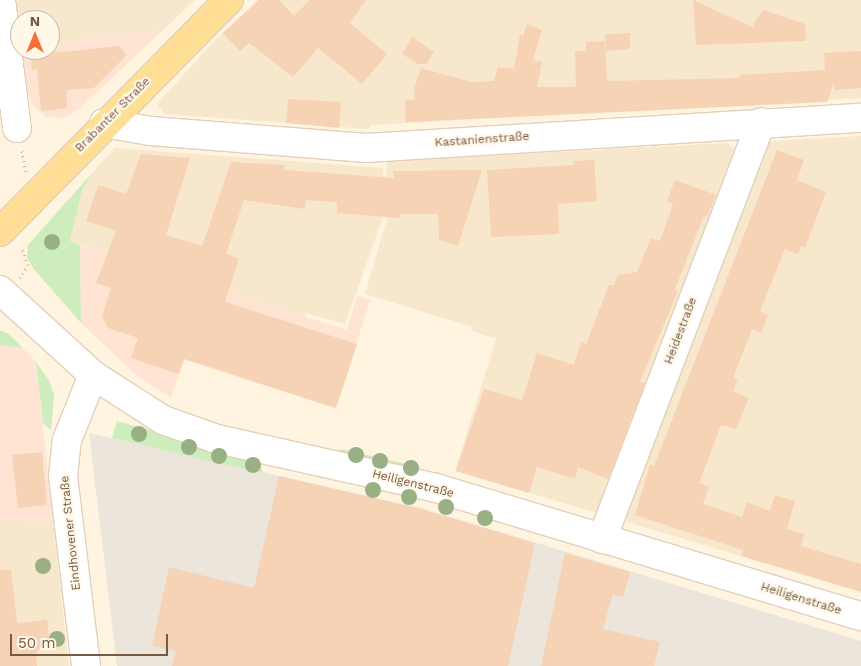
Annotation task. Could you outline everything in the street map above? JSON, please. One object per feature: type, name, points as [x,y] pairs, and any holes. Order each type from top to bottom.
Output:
[{"type":"main road","name":"Brabanter Straße","points":[[0,232],[104,124],[229,0]]},
{"type":"street","points":[[1,0],[17,128]]},
{"type":"street","name":"Kastanienstraße","points":[[104,124],[151,131],[366,148],[761,122],[861,118]]},
{"type":"street","name":"Heidestraße","points":[[602,539],[761,122]]},
{"type":"street","name":"Heiligenstraße","points":[[0,290],[93,375],[163,420],[217,439],[436,488],[861,616]]},
{"type":"street","name":"Eindhovener Straße","points":[[86,666],[63,476],[67,440],[93,375]]},
{"type":"path","points":[[17,128],[31,198]]},
{"type":"shaded area","points":[[16,0],[195,0],[162,31],[60,42],[60,10],[17,10]]},
{"type":"shaded area","points":[[258,0],[861,0],[861,98],[371,125],[368,129],[164,114],[157,104],[216,39]]},
{"type":"shaded area","points":[[162,31],[78,110],[63,118],[46,117],[33,106],[26,90],[22,60],[60,60],[60,42]]},
{"type":"shaded area","points":[[861,136],[861,592],[621,520],[770,141]]},
{"type":"shaded area","points":[[727,143],[736,151],[598,513],[455,471],[496,339],[472,331],[473,327],[365,294],[389,212],[386,161]]},
{"type":"shaded area","points":[[115,148],[383,168],[385,212],[345,324],[306,313],[304,317],[70,241],[82,191],[92,173]]},
{"type":"shaded area","points":[[80,245],[347,330],[357,296],[370,300],[336,409],[184,359],[171,398],[137,376],[81,323]]},
{"type":"shaded area","points":[[0,345],[23,348],[36,362],[53,522],[0,519]]},
{"type":"shaded area","points":[[89,433],[421,508],[861,641],[861,666],[117,666]]},
{"type":"shaded area","points":[[0,519],[53,522],[69,666],[0,666]]},
{"type":"green space","points":[[92,173],[82,191],[70,241],[80,245],[81,323],[33,268],[27,257],[28,245]]},
{"type":"green space","points":[[0,330],[9,334],[23,348],[0,345]]},
{"type":"green space","points":[[36,362],[49,380],[54,395],[51,430],[43,423]]},
{"type":"green space","points":[[117,421],[254,459],[260,463],[263,473],[112,438]]},
{"type":"green space","points":[[340,449],[420,467],[417,474],[339,455]]},
{"type":"building","points":[[259,0],[279,0],[294,16],[310,0],[366,0],[350,23],[387,54],[362,84],[318,48],[293,77],[249,43],[240,51],[223,33]]},
{"type":"building","points":[[693,0],[752,27],[763,10],[805,24],[806,41],[696,45]]},
{"type":"building","points":[[527,24],[542,30],[533,60],[542,62],[537,87],[576,87],[575,51],[586,51],[586,42],[605,41],[607,81],[740,78],[740,75],[825,70],[824,53],[861,51],[861,88],[834,90],[834,83],[827,102],[406,122],[405,100],[415,100],[414,89],[421,68],[471,82],[494,81],[498,67],[514,69],[520,34],[523,36]]},
{"type":"building","points":[[630,33],[630,49],[606,51],[605,34]]},
{"type":"building","points":[[412,37],[434,52],[426,64],[418,64],[402,54]]},
{"type":"building","points":[[119,46],[127,55],[94,88],[67,90],[67,108],[41,111],[37,69],[32,70],[31,60],[60,60],[60,52]]},
{"type":"building","points":[[288,99],[341,102],[339,128],[286,123]]},
{"type":"building","points":[[777,150],[804,160],[797,180],[826,192],[805,248],[801,246],[798,254],[785,249],[760,311],[768,315],[761,333],[752,329],[733,378],[738,380],[733,391],[749,398],[736,429],[721,425],[699,483],[709,487],[703,504],[742,517],[747,502],[770,511],[775,495],[795,501],[787,529],[804,534],[801,546],[861,564],[861,592],[741,556],[743,550],[635,515],[650,464],[654,466]]},
{"type":"building","points":[[141,154],[190,158],[166,235],[202,246],[231,162],[284,165],[284,170],[394,178],[393,171],[482,170],[458,246],[439,240],[438,214],[401,214],[400,218],[337,213],[337,202],[306,200],[305,209],[244,200],[226,254],[239,258],[225,302],[357,344],[336,408],[184,359],[179,374],[131,358],[138,338],[108,328],[102,317],[111,288],[96,283],[116,231],[86,221],[98,185],[126,194]]},
{"type":"building","points":[[594,160],[597,201],[558,204],[559,234],[491,237],[487,170],[574,165],[573,161]]},
{"type":"building","points":[[675,180],[716,195],[707,217],[704,216],[675,289],[678,291],[640,382],[645,383],[608,479],[578,467],[575,479],[537,467],[529,493],[456,471],[484,389],[522,400],[537,353],[574,365],[581,342],[586,344],[609,285],[614,285],[618,275],[637,272],[651,238],[660,241],[673,204],[667,201]]},
{"type":"building","points":[[42,452],[47,505],[18,508],[12,455]]},
{"type":"building","points":[[279,476],[421,509],[535,543],[508,666],[172,666],[176,651],[152,646],[169,567],[254,588]]},
{"type":"building","points":[[565,553],[630,572],[623,597],[613,594],[603,629],[660,642],[654,666],[541,666]]},
{"type":"building","points":[[0,570],[11,570],[17,623],[47,620],[49,638],[36,653],[37,666],[0,666]]}]
